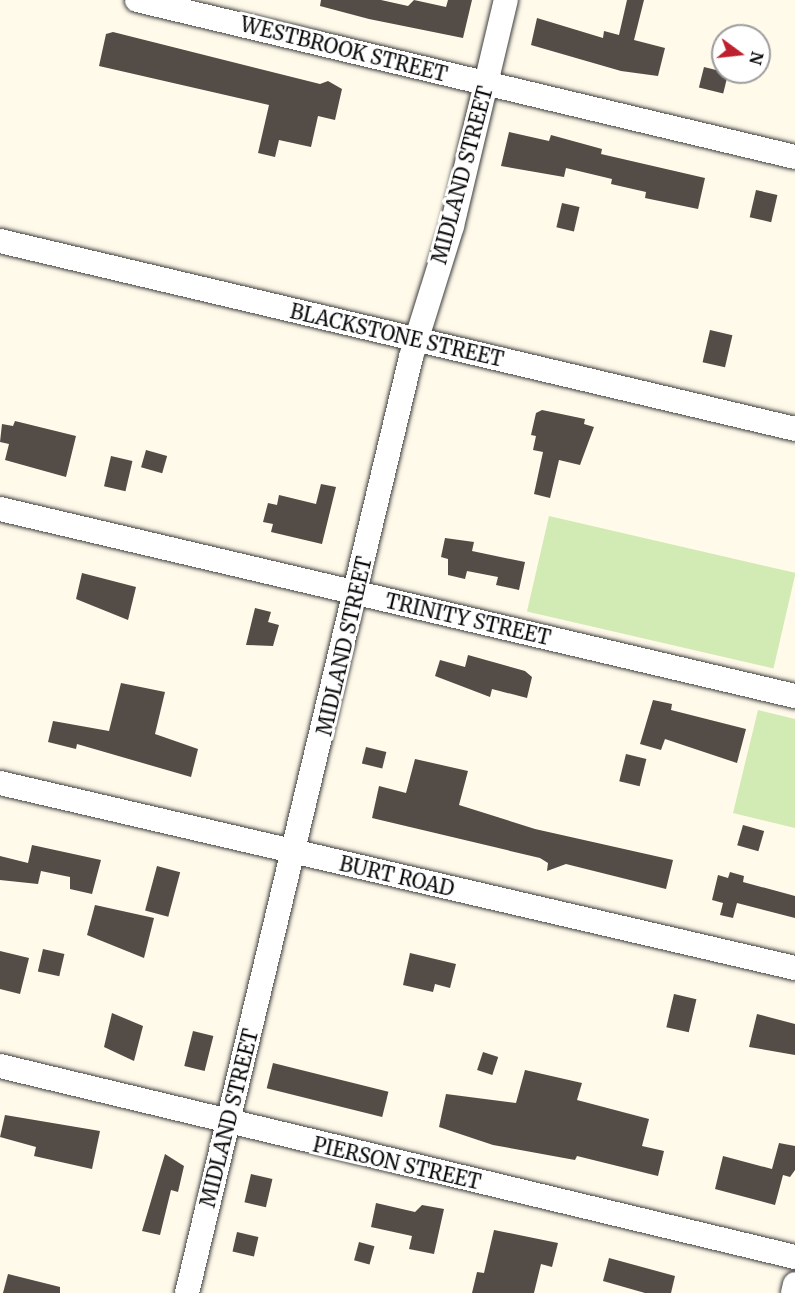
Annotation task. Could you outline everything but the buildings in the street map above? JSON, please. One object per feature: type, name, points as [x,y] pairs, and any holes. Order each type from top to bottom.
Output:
[{"type":"street","name":"WESTBROOK STREET","points":[[137,0],[795,157]]},
{"type":"street","name":"MIDLAND STREET","points":[[187,1293],[226,1123],[295,852],[357,594],[416,340],[486,85],[506,0]]},
{"type":"street","name":"BLACKSTONE STREET","points":[[0,241],[795,429]]},
{"type":"street","name":"TRINITY STREET","points":[[0,509],[795,696]]},
{"type":"street","name":"BURT ROAD","points":[[0,783],[795,968]]},
{"type":"street","name":"PIERSON STREET","points":[[0,1066],[226,1123],[795,1257]]},
{"type":"street","points":[[793,1293],[795,1284]]},
{"type":"green space","points":[[549,516],[795,573],[773,668],[527,611]]},
{"type":"green space","points":[[758,710],[795,719],[795,828],[733,813]]}]
